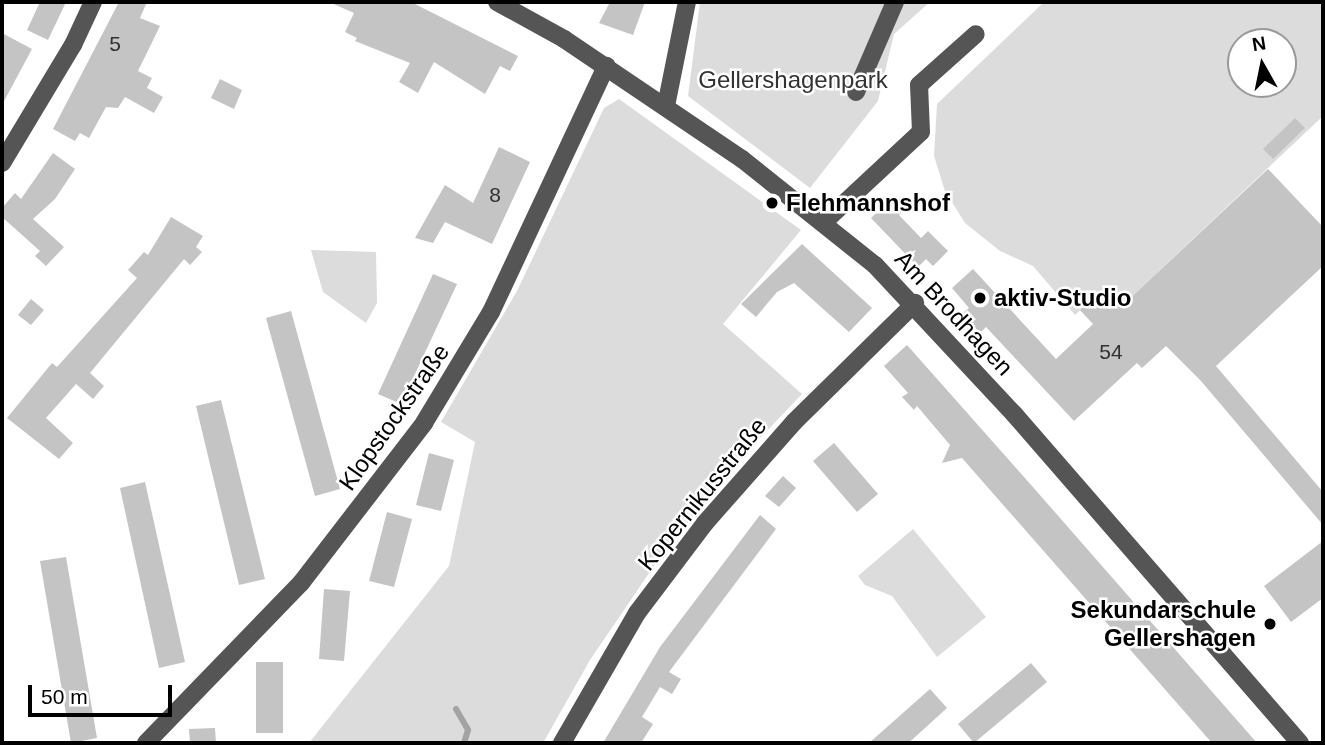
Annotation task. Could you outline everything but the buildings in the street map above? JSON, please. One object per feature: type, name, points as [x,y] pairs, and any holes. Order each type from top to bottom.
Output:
[{"type":"street","points":[[2,163],[68,55],[93,2]]},
{"type":"street","name":"Am Brodhagen","points":[[497,2],[606,66],[666,106],[824,222],[915,303],[1300,743]]},
{"type":"street","points":[[666,106],[687,2]]},
{"type":"street","points":[[856,92],[895,2]]},
{"type":"street","points":[[824,222],[921,132],[919,85],[976,34]]},
{"type":"street","name":"Klopstockstraße","points":[[146,743],[301,583],[424,423],[491,312],[606,66]]},
{"type":"street","name":"Kopernikusstraße","points":[[562,743],[637,613],[705,523],[785,431],[915,303]]},
{"type":"green space","name":"Gellershagenpark","points":[[700,2],[930,2],[894,34],[878,101],[810,188],[688,96]]},
{"type":"green space","points":[[1044,2],[1323,2],[1323,116],[1125,303],[1108,285],[1075,315],[1033,266],[1000,251],[965,223],[945,191],[934,156],[937,104]]},
{"type":"green space","points":[[619,99],[801,230],[723,324],[802,394],[738,461],[660,557],[590,660],[543,743],[309,743],[449,566],[475,442],[441,422],[517,291],[604,108]]},
{"type":"green space","points":[[311,250],[376,252],[377,303],[366,323],[323,292]]},
{"type":"green space","points":[[913,529],[986,617],[937,657],[892,596],[865,585],[858,576]]},
{"type":"waterway","points":[[456,709],[468,730],[464,743]]},
{"type":"place","name":"Flehmannshof","points":[[772,203]]},
{"type":"place","name":"aktiv-Studio","points":[[980,298]]},
{"type":"place","name":"Sekundarschule Gellershagen","points":[[1270,624]]}]
